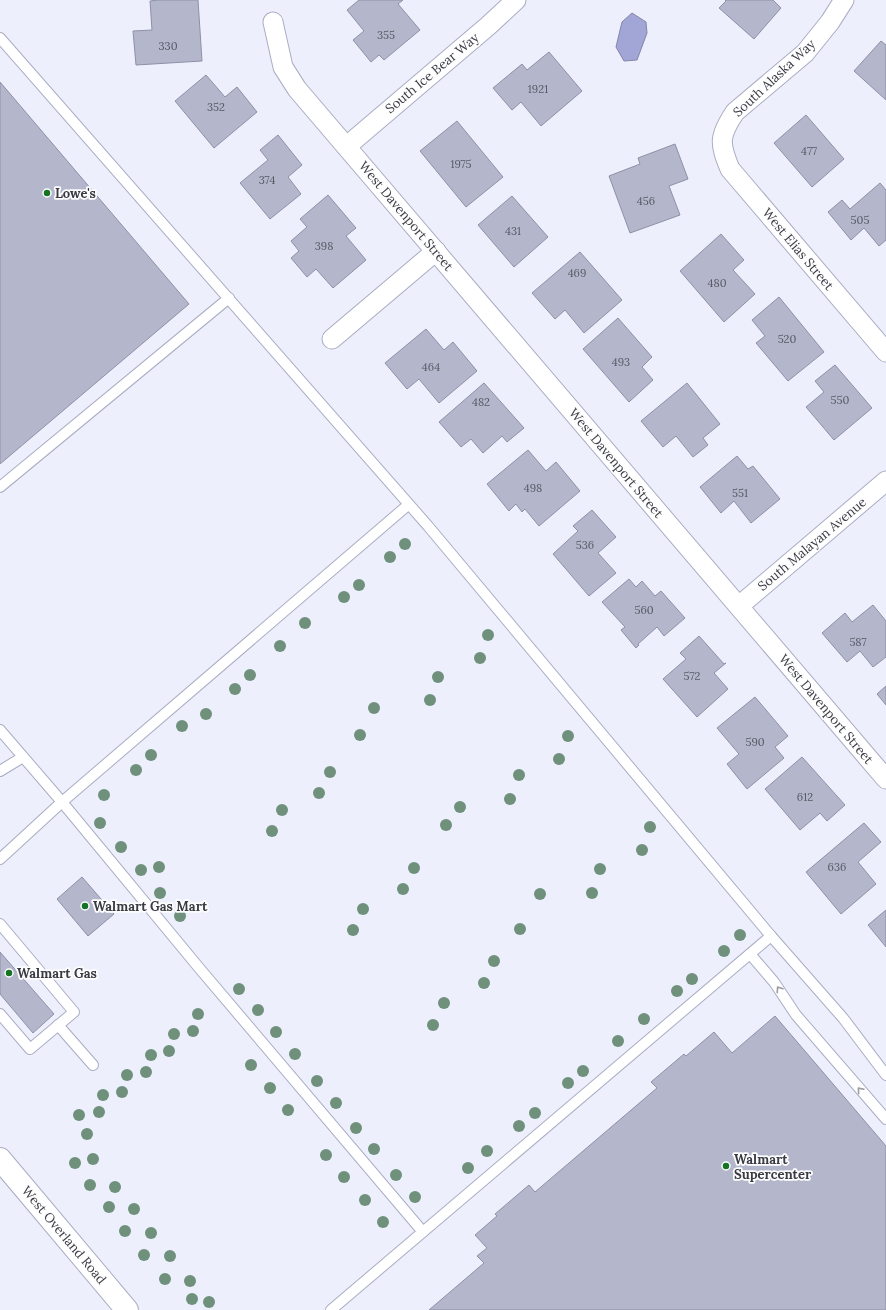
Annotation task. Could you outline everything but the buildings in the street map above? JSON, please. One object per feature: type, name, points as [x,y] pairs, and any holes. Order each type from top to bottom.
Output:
[{"type":"street","name":"South Ice Bear Way","points":[[346,146],[488,26],[516,0]]},
{"type":"street","name":"South Alaska Way","points":[[721,139],[727,123],[734,112],[805,53],[830,22],[844,0]]},
{"type":"street","name":"West Davenport Street","points":[[273,22],[284,67],[297,88],[886,779]]},
{"type":"street","name":"West Elias Street","points":[[721,139],[723,154],[730,169],[886,352]]},
{"type":"street","points":[[332,339],[436,251]]},
{"type":"street","name":"South Malayan Avenue","points":[[739,606],[886,481]]},
{"type":"street","name":"West Overland Road","points":[[0,1160],[127,1310]]},
{"type":"lane","points":[[0,38],[433,532],[771,936],[843,1018],[886,1075]]},
{"type":"lane","points":[[0,487],[229,298]]},
{"type":"lane","points":[[0,859],[62,802],[408,505]]},
{"type":"lane","points":[[0,730],[423,1232]]},
{"type":"lane","points":[[0,771],[24,757]]},
{"type":"lane","points":[[0,924],[74,1012],[30,1049],[0,1014]]},
{"type":"lane","points":[[331,1310],[771,936]]},
{"type":"lane","points":[[750,954],[774,982],[796,1015],[886,1119]]},
{"type":"lane","points":[[58,1025],[93,1065]]},
{"type":"water","points":[[632,13],[646,22],[647,33],[637,60],[624,61],[616,47],[622,22]]},
{"type":"place","name":"Lowe's","points":[[47,193]]},
{"type":"place","name":"Walmart Gas Mart","points":[[85,906]]},
{"type":"place","name":"Walmart Gas","points":[[9,973]]},
{"type":"place","name":"Walmart Supercenter","points":[[726,1166]]}]
